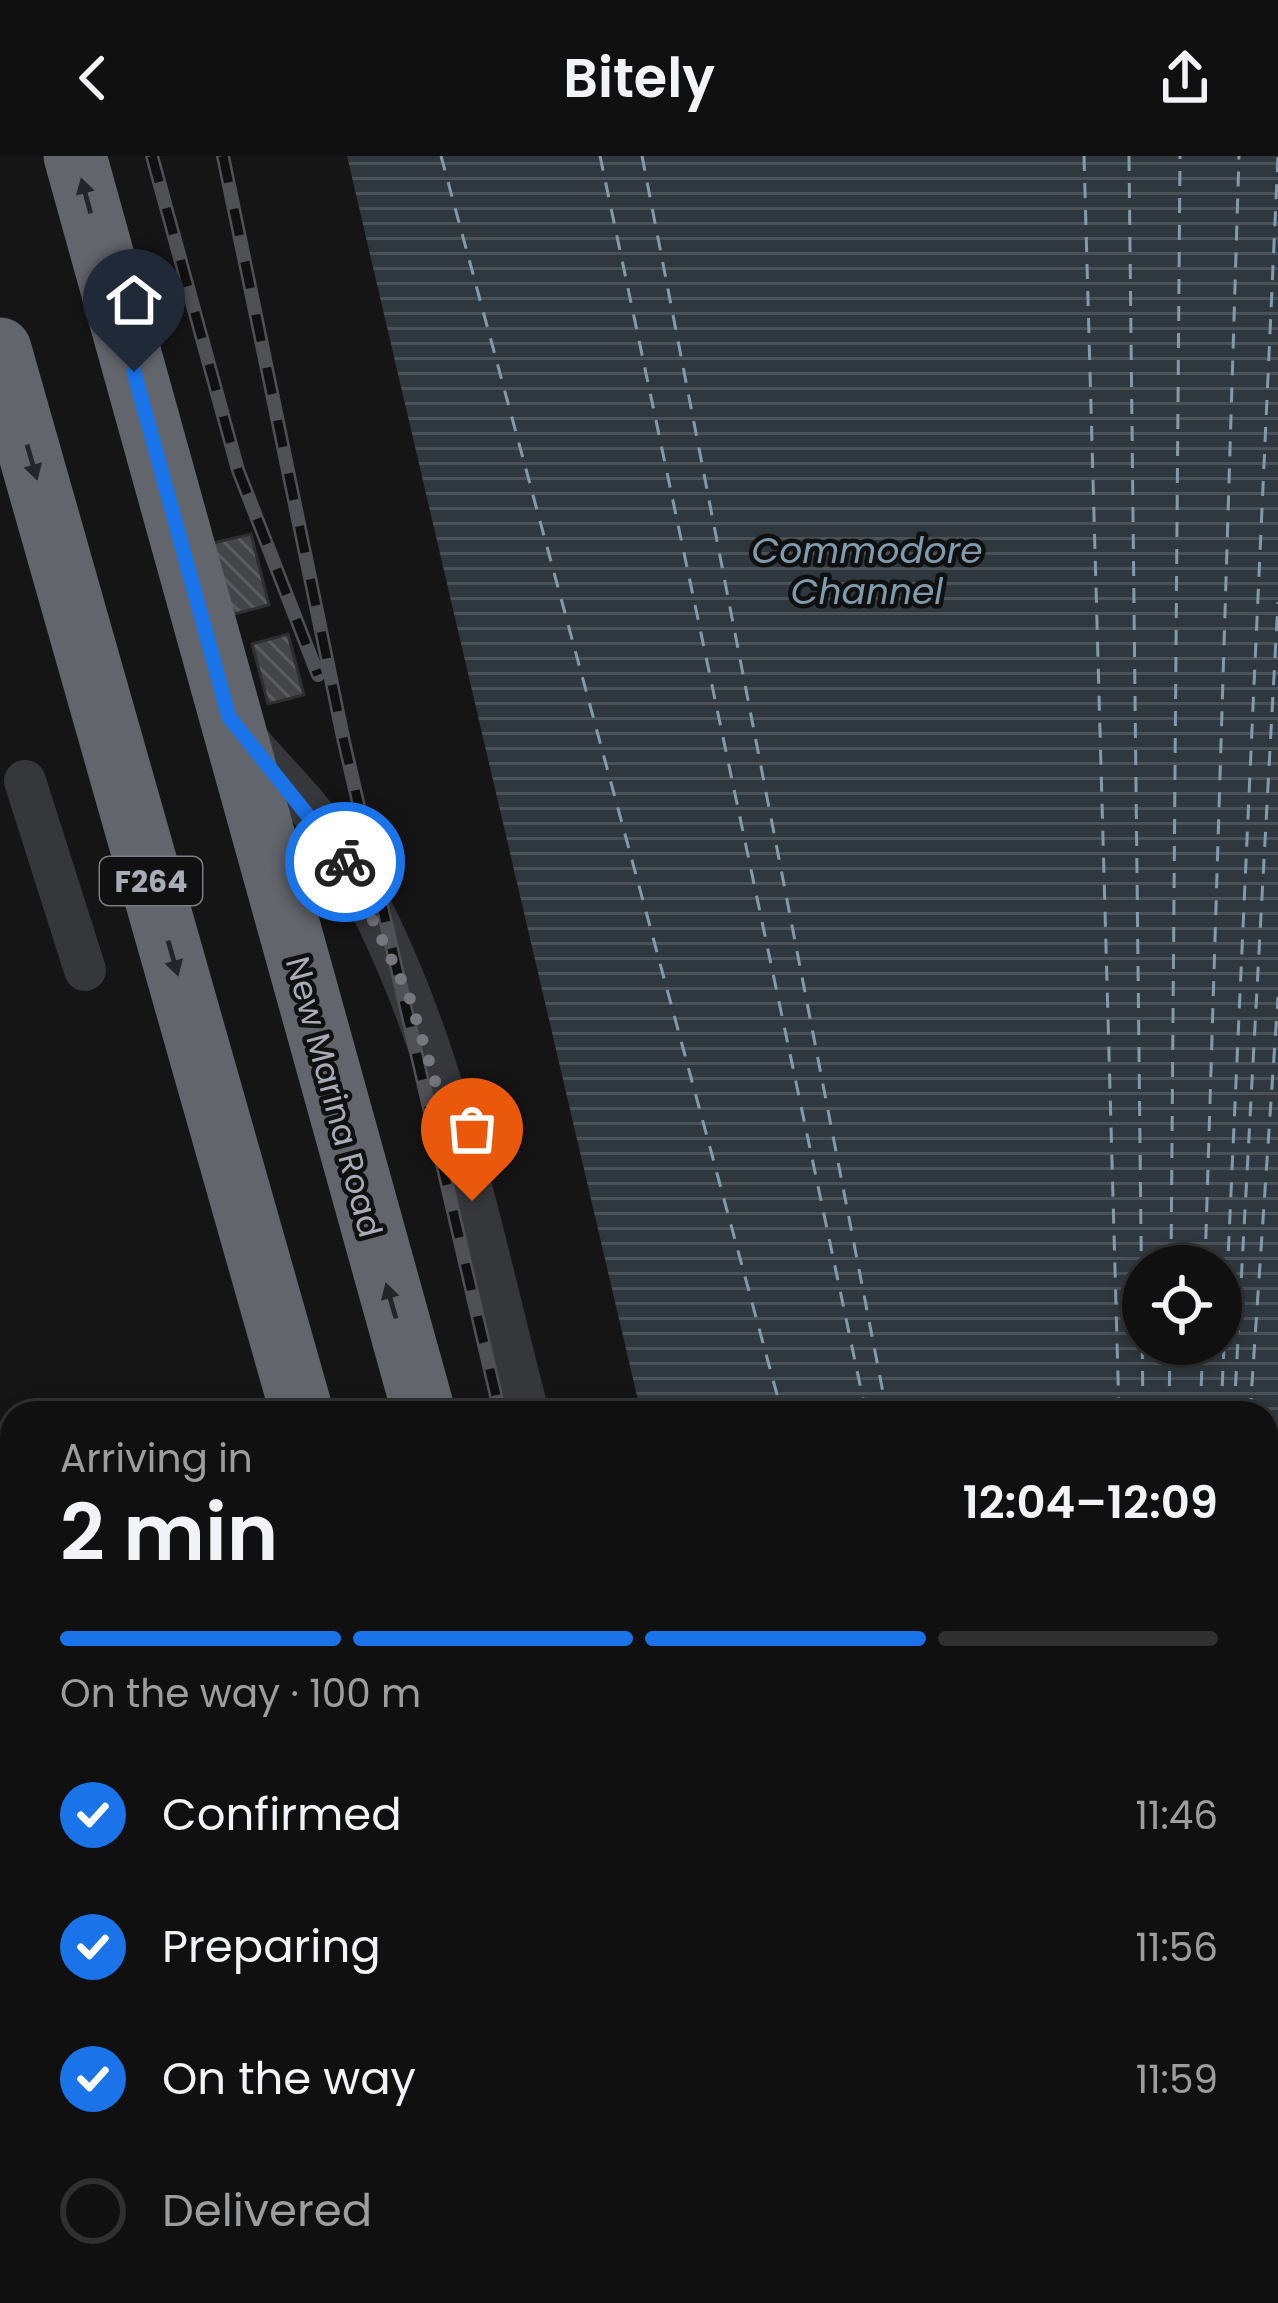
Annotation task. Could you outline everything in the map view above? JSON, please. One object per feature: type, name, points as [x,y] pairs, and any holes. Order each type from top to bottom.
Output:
[{"type":"highway","name":"New Marina Road","points":[[75,156],[421,1401]]},
{"type":"highway","name":"F264","points":[[0,349],[299,1401]]},
{"type":"lane","points":[[229,717],[338,848],[409,996],[454,1134],[525,1401]]},
{"type":"lane","points":[[25,781],[86,970]]},
{"type":"water","name":"Commodore Channel","points":[[347,156],[1278,156],[1278,1401],[638,1401]]},
{"type":"building","points":[[251,534],[269,605],[231,615],[213,543]]},
{"type":"building","points":[[288,634],[304,695],[268,704],[252,644]]},
{"type":"ferry route","points":[[441,156],[779,1401]]},
{"type":"ferry route","points":[[600,156],[863,1401]]},
{"type":"ferry route","points":[[642,156],[885,1401]]},
{"type":"ferry route","points":[[1084,156],[1119,1401]]},
{"type":"ferry route","points":[[1129,156],[1143,1401]]},
{"type":"ferry route","points":[[1171,1245],[1180,156]]},
{"type":"ferry route","points":[[1206,1245],[1239,156]]},
{"type":"ferry route","points":[[1222,1401],[1278,156]]},
{"type":"ferry route","points":[[1235,1401],[1278,602]]},
{"type":"ferry route","points":[[1251,1401],[1278,997]]},
{"type":"ferry route","points":[[1169,1401],[1170,1365]]},
{"type":"ferry route","points":[[1201,1401],[1202,1365]]},
{"type":"railway","points":[[152,156],[238,470],[318,675]]},
{"type":"railway","points":[[223,156],[344,742],[497,1401]]},
{"type":"way so far","points":[[345,862],[409,996],[472,1201]]},
{"type":"route","points":[[134,372],[229,717],[345,862]]}]
